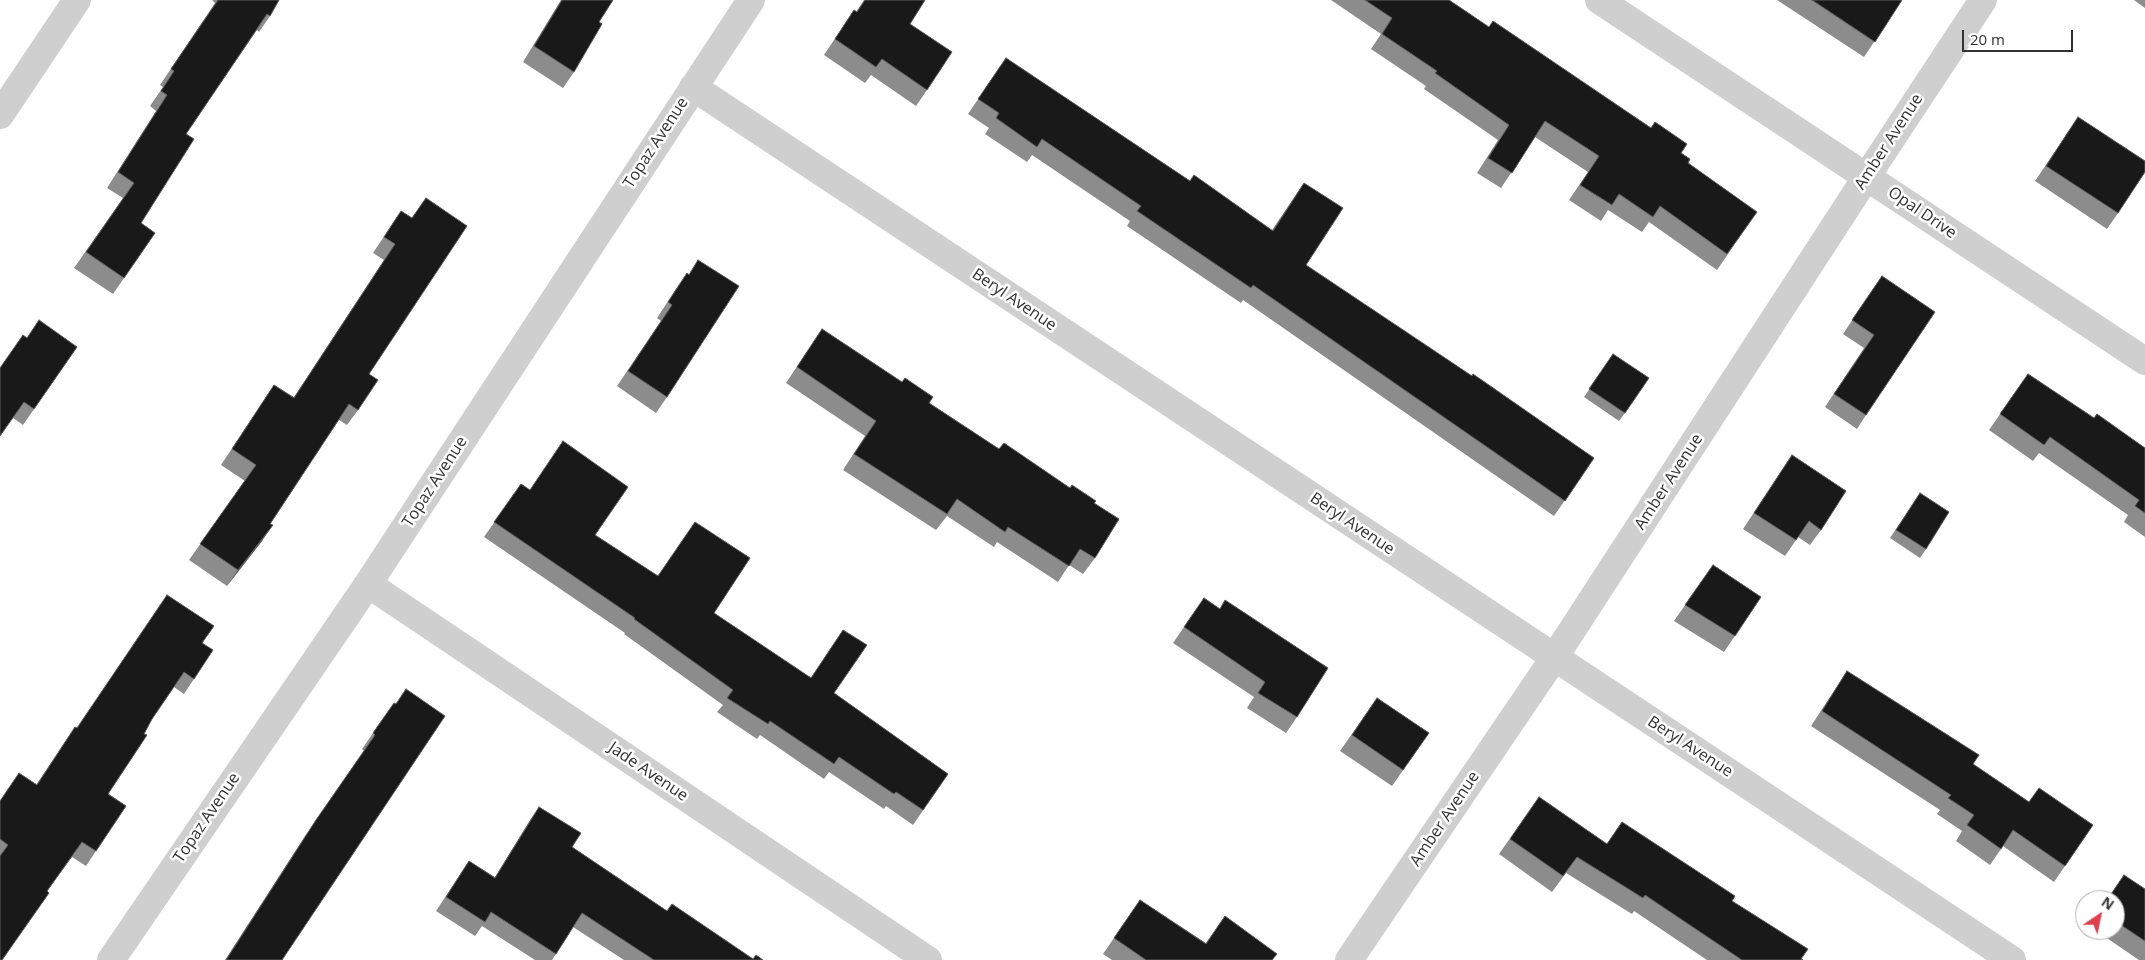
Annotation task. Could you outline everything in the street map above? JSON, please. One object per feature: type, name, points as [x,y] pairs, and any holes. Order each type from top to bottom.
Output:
[{"type":"street","points":[[0,115],[77,0]]},
{"type":"street","name":"Topaz Avenue","points":[[111,960],[368,584],[751,0]]},
{"type":"street","name":"Opal Drive","points":[[1598,0],[2145,360]]},
{"type":"street","name":"Amber Avenue","points":[[1349,960],[1554,658],[1983,0]]},
{"type":"street","name":"Beryl Avenue","points":[[693,87],[2012,960]]},
{"type":"street","name":"Jade Avenue","points":[[368,584],[928,960]]},
{"type":"building","points":[[218,0],[279,0],[270,16],[267,14],[186,134],[194,139],[141,223],[155,233],[124,278],[86,252],[134,183],[118,172],[167,95],[161,91],[174,71],[171,69]]},
{"type":"building","points":[[562,0],[613,0],[599,22],[602,24],[574,72],[534,46]]},
{"type":"building","points":[[865,0],[925,0],[910,24],[952,52],[927,90],[882,59],[876,67],[835,39],[854,10],[857,12]]},
{"type":"building","points":[[1365,0],[1449,0],[1489,27],[1493,21],[1651,128],[1655,122],[1687,144],[1681,153],[1690,159],[1688,163],[1757,212],[1727,254],[1660,206],[1653,217],[1619,194],[1612,205],[1580,185],[1599,156],[1545,121],[1512,173],[1488,158],[1509,125],[1435,73],[1437,71],[1382,34],[1392,18]]},
{"type":"building","points":[[1812,0],[1902,0],[1875,42]]},
{"type":"building","points":[[1006,58],[1190,181],[1194,175],[1273,231],[1304,183],[1343,208],[1306,265],[1472,376],[1473,374],[1594,458],[1565,501],[1253,285],[1251,288],[1137,211],[1141,206],[1042,139],[1037,147],[996,118],[999,113],[978,99]]},
{"type":"building","points":[[2078,117],[2145,161],[2145,172],[2118,213],[2046,166]]},
{"type":"building","points":[[426,198],[467,226],[369,374],[378,380],[358,410],[349,404],[270,524],[273,525],[238,570],[200,544],[256,465],[232,449],[274,385],[294,398],[395,244],[384,237],[401,211],[412,218]]},
{"type":"building","points":[[698,260],[739,286],[667,397],[628,371],[672,305],[668,302]]},
{"type":"building","points":[[1882,276],[1935,312],[1866,415],[1834,394],[1874,335],[1852,320]]},
{"type":"building","points":[[39,320],[77,347],[34,409],[24,402],[0,436],[0,368],[23,335],[27,338]]},
{"type":"building","points":[[822,329],[902,382],[905,378],[933,397],[929,403],[999,449],[1004,443],[1070,488],[1072,485],[1096,501],[1094,503],[1119,519],[1095,558],[1080,549],[1069,566],[1008,527],[1005,532],[957,499],[947,514],[854,454],[876,421],[797,367]]},
{"type":"building","points":[[1613,354],[1649,378],[1625,413],[1589,389]]},
{"type":"building","points":[[2028,374],[2094,418],[2097,414],[2145,448],[2145,513],[2135,506],[2139,500],[2050,437],[2044,445],[2000,414]]},
{"type":"building","points":[[563,441],[628,487],[595,535],[658,576],[695,522],[750,558],[714,613],[811,678],[843,630],[867,645],[834,693],[948,774],[923,810],[896,792],[894,794],[839,757],[834,764],[770,721],[768,724],[727,698],[733,690],[635,618],[494,522],[521,484],[530,490]]},
{"type":"building","points":[[1792,455],[1846,491],[1821,530],[1809,521],[1796,540],[1754,513]]},
{"type":"building","points":[[1920,493],[1949,512],[1926,549],[1896,530]]},
{"type":"building","points":[[1713,565],[1761,597],[1735,636],[1685,605]]},
{"type":"building","points":[[167,595],[214,626],[202,643],[213,650],[194,679],[184,672],[152,719],[144,734],[147,735],[108,794],[126,806],[96,851],[82,842],[47,891],[49,893],[2,960],[0,960],[0,856],[8,845],[0,839],[0,801],[19,773],[37,785]]},
{"type":"building","points":[[1204,598],[1220,609],[1225,600],[1328,668],[1297,717],[1258,693],[1265,682],[1184,627]]},
{"type":"building","points":[[1847,671],[1979,755],[1973,764],[2029,802],[2039,788],[2093,825],[2065,866],[2013,830],[2001,849],[1967,825],[1974,815],[1948,798],[1951,795],[1822,711]]},
{"type":"building","points":[[406,689],[445,716],[282,960],[226,960],[316,820],[375,735],[373,733]]},
{"type":"building","points":[[1377,698],[1429,733],[1403,770],[1352,735]]},
{"type":"building","points":[[1539,797],[1607,844],[1622,822],[1735,896],[1732,901],[1808,949],[1801,959],[1803,960],[1742,960],[1645,895],[1643,898],[1577,857],[1563,876],[1510,839]]},
{"type":"building","points":[[539,807],[581,833],[572,847],[667,911],[672,904],[753,959],[756,955],[763,960],[654,960],[582,913],[556,954],[491,912],[485,922],[446,897],[469,861],[495,878]]},
{"type":"building","points":[[2124,875],[2145,889],[2145,941],[2125,928],[2125,890],[2114,890]]},
{"type":"building","points":[[1140,900],[1206,944],[1225,916],[1277,954],[1272,960],[1146,960],[1114,938]]}]
